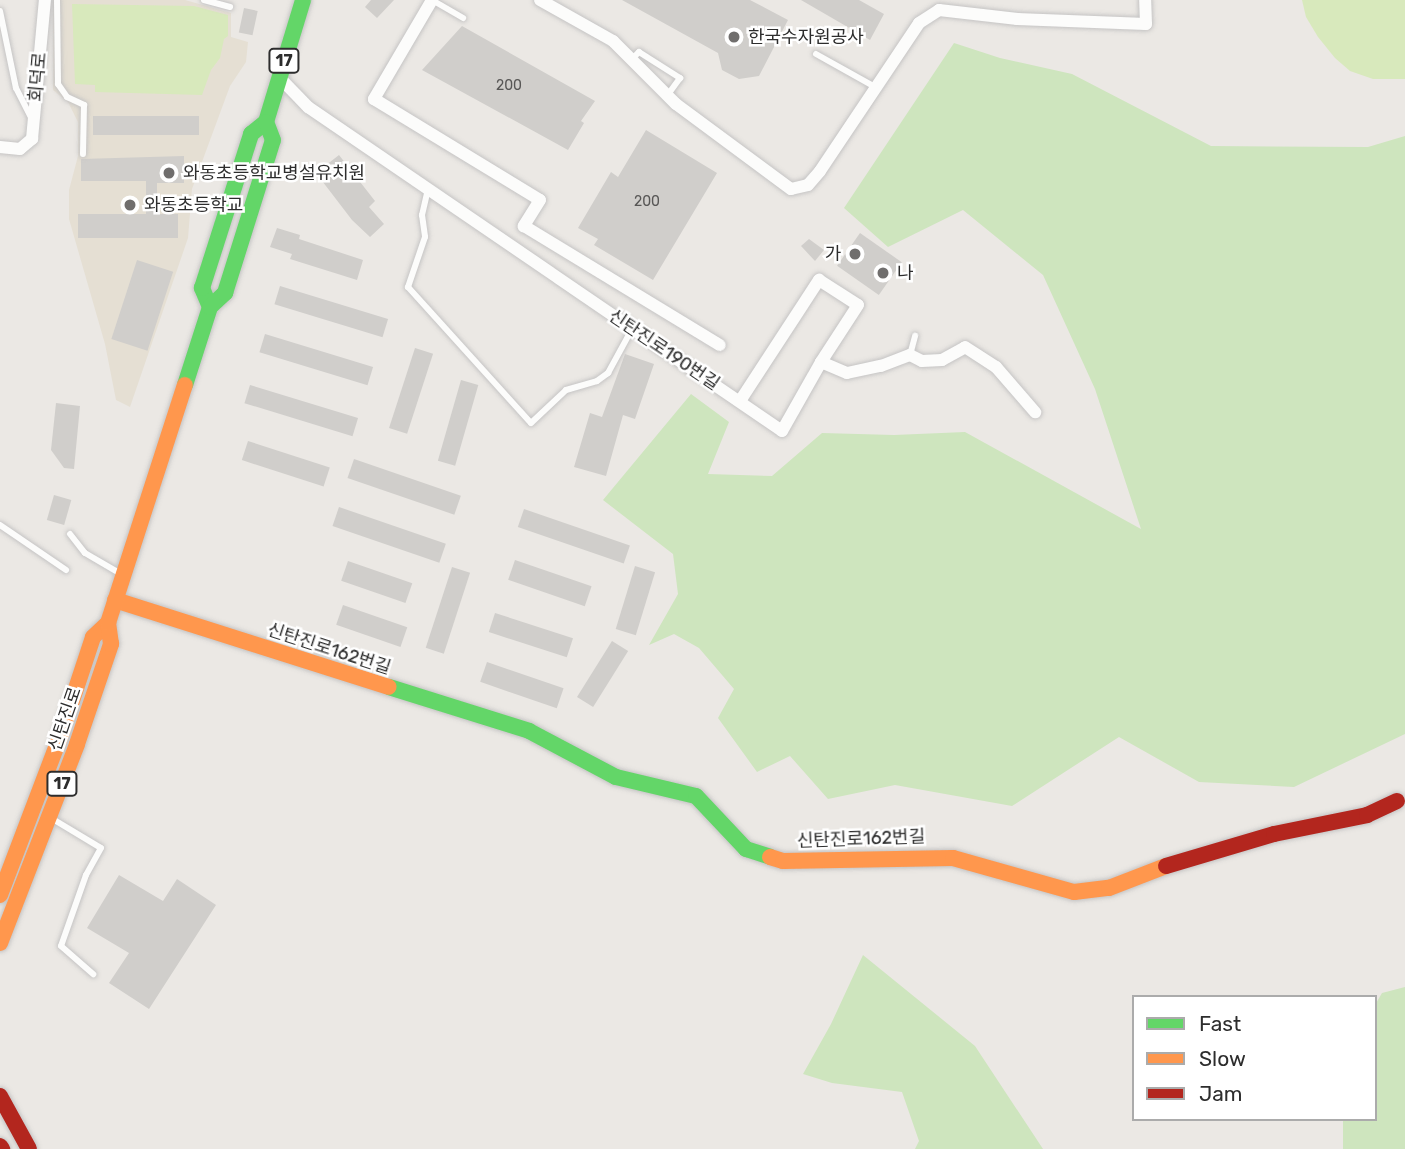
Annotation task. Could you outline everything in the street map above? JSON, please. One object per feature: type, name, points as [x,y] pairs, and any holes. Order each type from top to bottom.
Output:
[{"type":"main road","name":"신탄진로","points":[[210,307],[202,288],[251,134],[265,122],[303,0]]},
{"type":"main road","name":"신탄진로","points":[[0,943],[50,817],[111,644],[108,623],[210,307],[225,293],[273,140],[265,122]]},
{"type":"main road","name":"신탄진로162번길","points":[[115,600],[528,731],[569,750],[616,777],[677,789],[696,796],[746,849],[783,861],[935,856],[963,861],[1074,892],[1090,891],[1108,888],[1171,864],[1274,834],[1367,815],[1397,801]]},
{"type":"main road","name":"신탄진로","points":[[0,895],[59,740],[93,637],[108,623]]},
{"type":"main road","points":[[0,1096],[29,1149]]},
{"type":"street","name":"회덕로","points":[[0,147],[20,149],[32,139],[45,0]]},
{"type":"street","points":[[432,0],[374,99],[540,200],[524,226],[720,345]]},
{"type":"street","points":[[540,0],[613,41],[667,96],[775,181],[790,189],[808,185],[820,171],[919,23],[939,10],[1017,19],[1146,24],[1145,0]]},
{"type":"street","name":"신탄진로190번길","points":[[279,77],[308,107],[782,431],[821,362]]},
{"type":"street","points":[[740,401],[819,280],[858,305],[821,362],[847,373],[881,366],[909,355],[922,361],[942,360],[965,347],[996,367],[1035,412]]},
{"type":"lane","points":[[57,0],[58,84],[67,97],[84,105],[83,154]]},
{"type":"lane","points":[[204,0],[230,7]]},
{"type":"lane","points":[[432,0],[463,18]]},
{"type":"lane","points":[[0,11],[16,88],[34,123]]},
{"type":"lane","points":[[632,59],[639,52],[680,78],[667,96]]},
{"type":"lane","points":[[816,54],[875,87]]},
{"type":"lane","points":[[0,55],[10,56]]},
{"type":"lane","points":[[428,189],[422,215],[425,237],[408,287],[531,424],[566,390],[597,381],[608,373],[632,329]]},
{"type":"lane","points":[[909,355],[915,336]]},
{"type":"lane","points":[[0,525],[66,570]]},
{"type":"lane","points":[[70,534],[85,553],[123,575]]},
{"type":"lane","points":[[50,817],[101,848],[86,875],[61,946],[93,974]]},
{"type":"shaded area","name":"와동초등학교","points":[[53,0],[185,0],[231,13],[231,37],[248,42],[246,62],[230,86],[192,189],[188,238],[130,407],[116,400],[105,344],[69,219],[69,190],[78,156],[78,122],[68,102],[53,90]]},
{"type":"green space","points":[[1302,0],[1405,0],[1405,79],[1373,79],[1350,71],[1318,37],[1306,17]]},
{"type":"green space","points":[[72,4],[194,6],[228,15],[228,36],[224,39],[220,58],[211,70],[202,95],[95,92],[95,85],[75,84]]},
{"type":"green space","points":[[954,43],[1000,58],[1072,74],[1211,146],[1368,147],[1405,136],[1405,734],[1294,787],[1199,782],[1119,737],[1012,806],[895,785],[828,799],[790,756],[757,772],[718,718],[734,689],[699,648],[674,634],[649,645],[678,594],[673,554],[603,500],[691,394],[729,422],[708,474],[772,476],[822,433],[894,435],[965,432],[1141,529],[1095,389],[1043,275],[963,210],[888,247],[844,208]]},
{"type":"green space","points":[[863,955],[975,1046],[1043,1149],[915,1149],[919,1141],[902,1092],[832,1083],[803,1074],[831,1024]]},
{"type":"green space","points":[[1405,987],[1405,1149],[1343,1149],[1343,1121],[1377,1121],[1377,1002],[1382,993]]},
{"type":"building","points":[[371,0],[394,0],[377,18],[365,7]]},
{"type":"building","name":"한국수자원공사","points":[[622,0],[750,0],[788,20],[759,76],[739,79],[722,70],[718,53]]},
{"type":"building","points":[[801,0],[859,0],[884,14],[870,40]]},
{"type":"building","points":[[244,8],[258,11],[252,35],[239,32]]},
{"type":"building","points":[[462,26],[595,101],[581,121],[584,123],[568,150],[422,70]]},
{"type":"building","points":[[93,116],[199,116],[199,135],[93,135]]},
{"type":"building","points":[[646,130],[717,173],[653,280],[594,245],[598,239],[578,228],[611,172],[618,177]]},
{"type":"building","points":[[339,155],[375,201],[369,207],[384,224],[370,237],[352,220],[316,173]]},
{"type":"building","points":[[184,156],[184,183],[157,183],[157,214],[178,214],[178,238],[78,238],[78,214],[146,214],[146,181],[81,181],[81,159]]},
{"type":"building","points":[[277,228],[300,235],[299,239],[363,260],[357,280],[290,259],[292,254],[270,247]]},
{"type":"building","points":[[860,233],[902,262],[879,295],[837,266]]},
{"type":"building","points":[[809,239],[824,250],[815,261],[801,246]]},
{"type":"building","points":[[137,260],[173,272],[147,351],[111,339]]},
{"type":"building","points":[[280,286],[388,319],[383,337],[274,304]]},
{"type":"building","points":[[265,334],[373,367],[368,385],[259,352]]},
{"type":"building","points":[[415,348],[433,354],[407,434],[389,428]]},
{"type":"building","points":[[625,354],[654,364],[635,419],[623,415],[606,476],[574,467],[590,413],[602,417]]},
{"type":"building","points":[[461,380],[478,385],[455,466],[438,461]]},
{"type":"building","points":[[250,385],[358,418],[353,436],[244,403]]},
{"type":"building","points":[[56,403],[80,406],[74,469],[64,468],[51,450]]},
{"type":"building","points":[[248,441],[330,468],[324,487],[242,460]]},
{"type":"building","points":[[354,459],[461,496],[454,515],[347,478]]},
{"type":"building","points":[[54,495],[71,500],[64,525],[47,520]]},
{"type":"building","points":[[339,507],[446,544],[439,563],[332,526]]},
{"type":"building","points":[[524,509],[630,545],[624,563],[518,527]]},
{"type":"building","points":[[515,560],[592,586],[585,606],[508,580]]},
{"type":"building","points":[[348,561],[412,583],[405,603],[341,581]]},
{"type":"building","points":[[635,566],[655,572],[636,635],[616,629]]},
{"type":"building","points":[[452,567],[470,573],[444,654],[426,648]]},
{"type":"building","points":[[343,605],[407,627],[400,647],[336,625]]},
{"type":"building","points":[[495,613],[573,638],[567,657],[489,632]]},
{"type":"building","points":[[612,641],[628,651],[593,707],[577,697]]},
{"type":"building","points":[[487,662],[564,688],[557,708],[480,682]]},
{"type":"building","points":[[119,875],[163,901],[177,879],[216,905],[149,1009],[109,983],[129,953],[87,928]]},
{"type":"traffic: fast","points":[[210,307],[202,288],[251,134],[266,122],[303,0]]},
{"type":"traffic: fast","points":[[185,385],[210,307],[225,293],[273,140],[266,122]]},
{"type":"traffic: fast","points":[[389,687],[529,731],[616,777],[696,796],[746,849],[770,857]]},
{"type":"traffic: slow","points":[[0,943],[77,744],[111,644],[108,623],[185,385]]},
{"type":"traffic: slow","points":[[115,600],[389,687]]},
{"type":"traffic: slow","points":[[0,895],[59,740],[93,637],[108,623]]},
{"type":"traffic: slow","points":[[770,857],[783,861],[953,858],[1074,892],[1109,888],[1166,866]]},
{"type":"traffic: jam","points":[[1166,866],[1274,834],[1367,815],[1397,801]]},
{"type":"traffic: jam","points":[[0,1096],[29,1149]]},
{"type":"place","name":"한국수자원공사","points":[[734,37]]},
{"type":"place","name":"와동초등학교병설유치원","points":[[169,173]]},
{"type":"place","name":"와동초등학교","points":[[130,205]]},
{"type":"place","name":"가","points":[[855,254]]},
{"type":"place","name":"나","points":[[883,273]]}]
